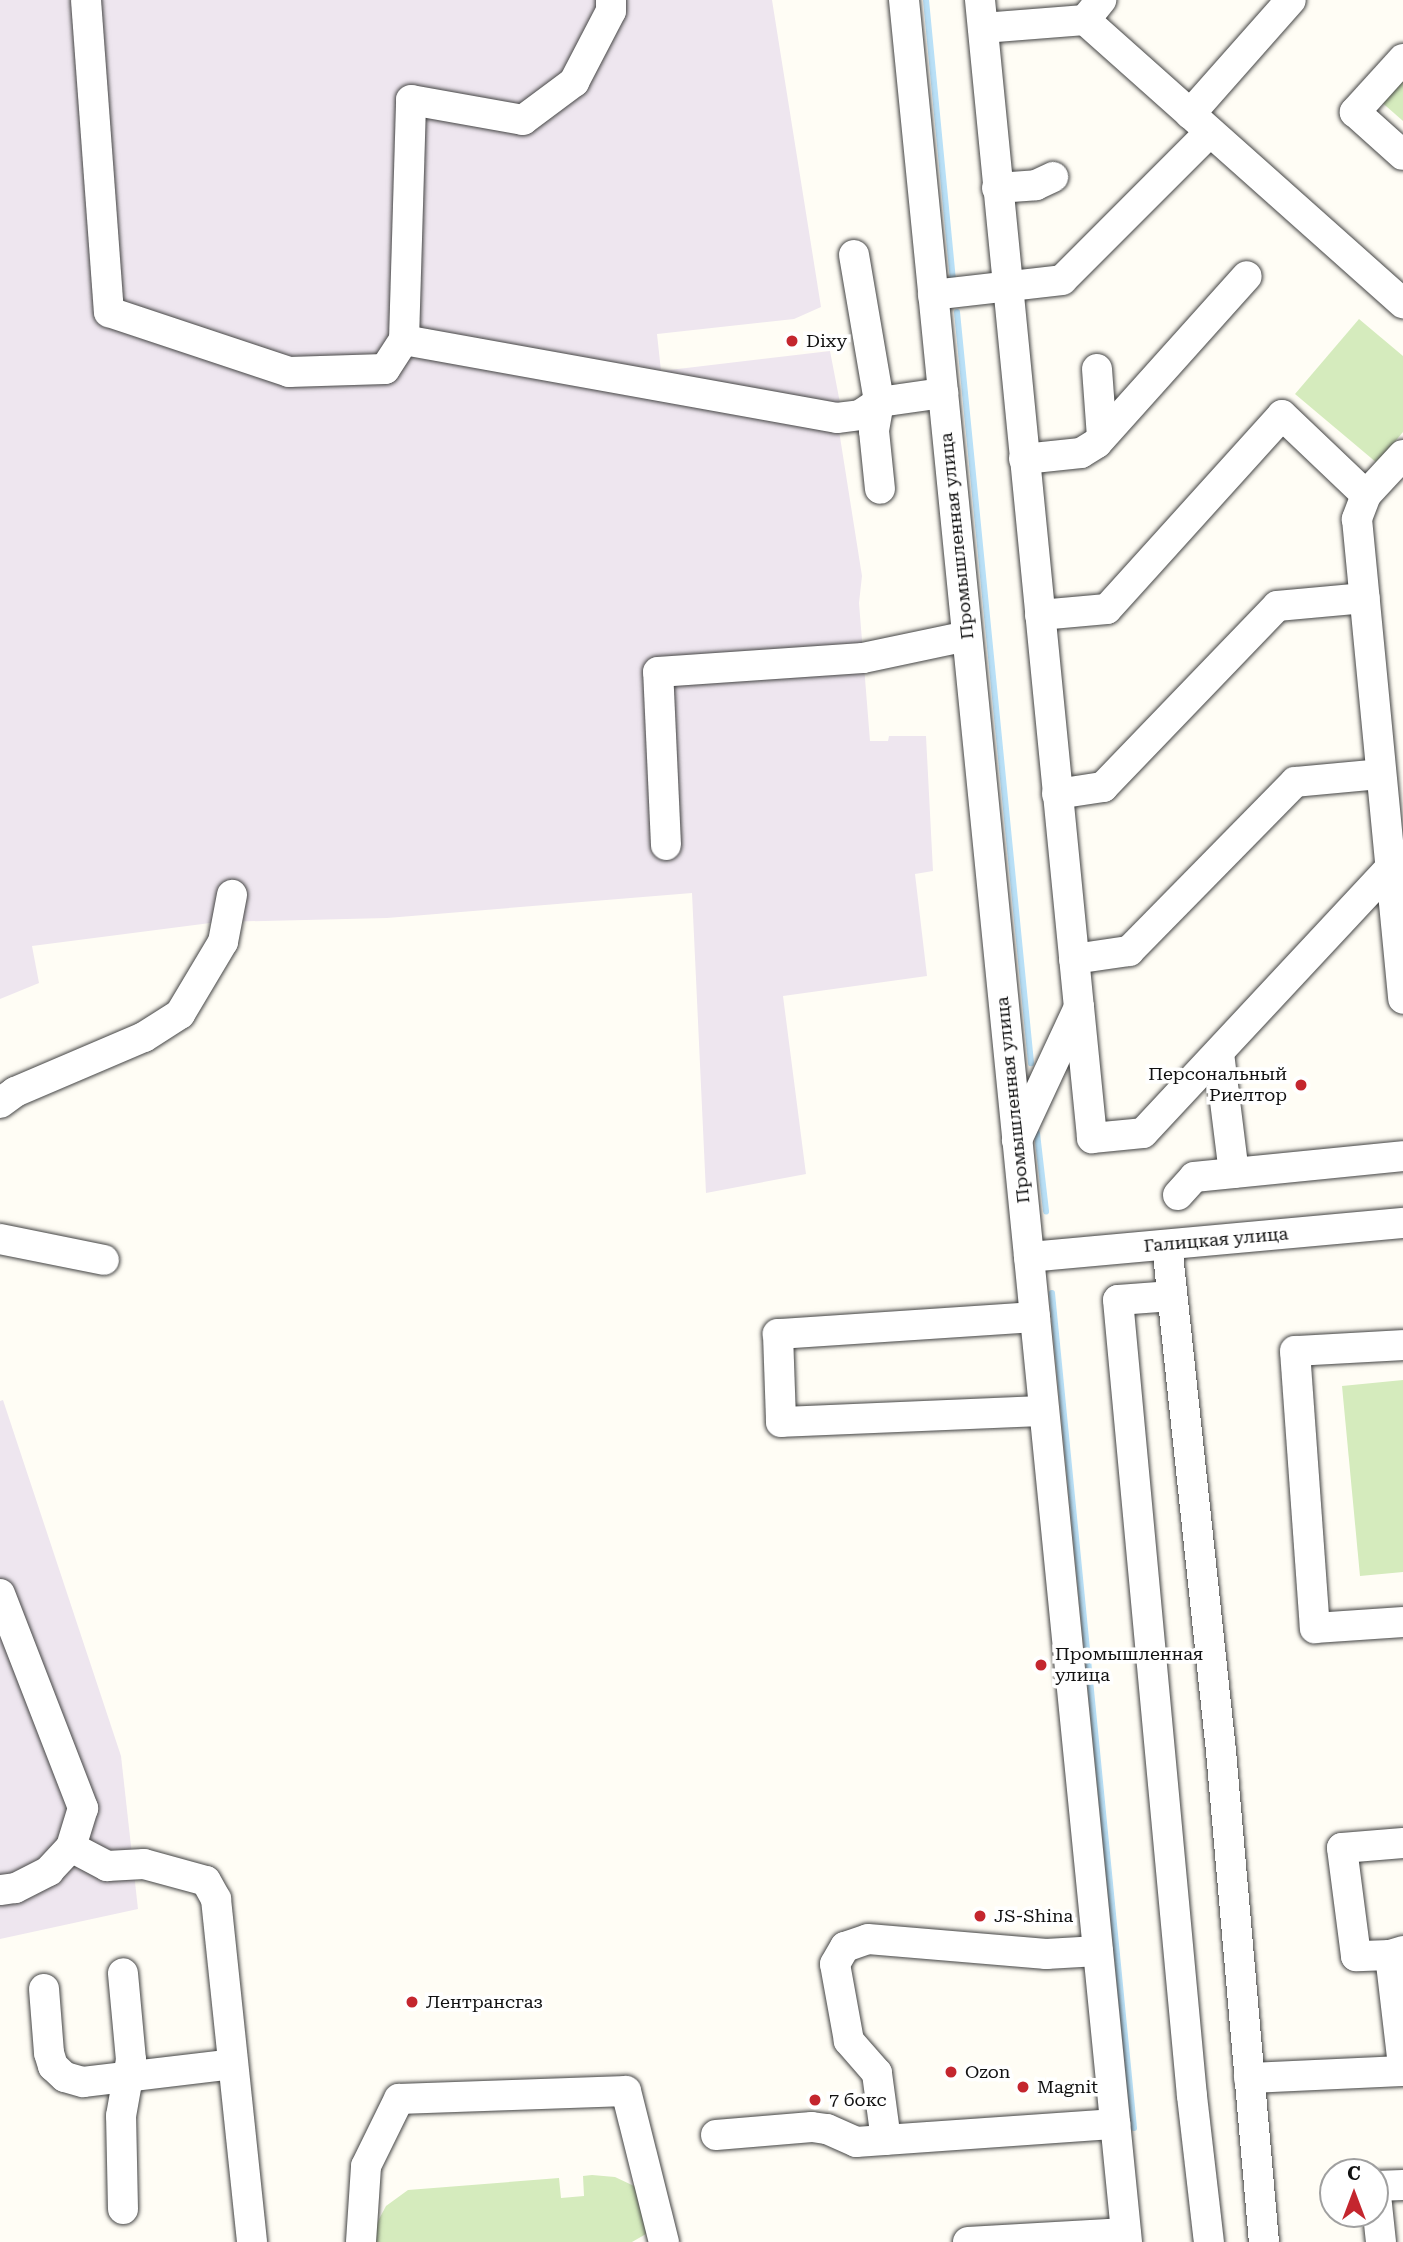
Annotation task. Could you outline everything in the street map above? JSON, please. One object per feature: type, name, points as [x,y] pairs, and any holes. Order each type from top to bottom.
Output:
[{"type":"street","points":[[86,0],[109,312],[289,372],[385,369],[404,340],[411,100],[523,120],[573,82],[611,11],[611,0]]},
{"type":"street","name":"Промышленная улица","points":[[904,0],[1126,2238]]},
{"type":"street","points":[[933,295],[1062,280],[1200,123],[1291,0]]},
{"type":"street","points":[[1388,870],[1143,1133],[1092,1138],[981,14],[1093,10],[1200,123],[1403,303]]},
{"type":"street","points":[[1403,59],[1355,112],[1403,155]]},
{"type":"street","points":[[997,188],[1036,185],[1053,177]]},
{"type":"street","points":[[854,255],[879,402],[874,431],[880,489]]},
{"type":"street","points":[[1024,460],[1081,453],[1102,437],[1247,276]]},
{"type":"street","points":[[404,340],[837,418],[860,415],[879,402],[943,393]]},
{"type":"street","points":[[1097,369],[1102,437]]},
{"type":"street","points":[[1040,615],[1107,609],[1282,415],[1366,495]]},
{"type":"street","points":[[1403,455],[1366,495],[1357,519],[1388,870],[1403,988]]},
{"type":"street","points":[[1057,794],[1103,787],[1277,606],[1365,598]]},
{"type":"street","points":[[666,845],[658,672],[863,658],[967,636]]},
{"type":"street","points":[[1074,959],[1129,951],[1295,782],[1381,774]]},
{"type":"street","points":[[0,1102],[15,1092],[144,1037],[180,1014],[223,942],[232,895]]},
{"type":"street","points":[[1017,1141],[1079,1007]]},
{"type":"street","points":[[1219,1053],[1234,1173]]},
{"type":"street","points":[[1178,1195],[1194,1177],[1403,1156]]},
{"type":"street","name":"Галицкая улица","points":[[1029,1257],[1403,1223]]},
{"type":"street","points":[[0,1239],[104,1260]]},
{"type":"street","points":[[1167,1245],[1221,1751],[1264,2242]]},
{"type":"street","points":[[1172,1296],[1118,1300],[1192,2096],[1209,2242]]},
{"type":"street","points":[[1035,1317],[778,1334],[781,1422],[1044,1411]]},
{"type":"street","points":[[1403,1345],[1295,1351],[1315,1628],[1403,1622]]},
{"type":"street","points":[[0,1594],[83,1808],[71,1847],[49,1871],[15,1888],[0,1890]]},
{"type":"street","points":[[1403,1843],[1342,1849],[1356,1956],[1396,1953],[1403,2065]]},
{"type":"street","points":[[71,1847],[107,1866],[144,1864],[206,1881],[216,1899],[252,2242]]},
{"type":"street","points":[[886,2140],[877,2073],[849,2041],[835,1964],[845,1947],[868,1939],[1045,1954],[1098,1951]]},
{"type":"street","points":[[123,1973],[131,2060],[121,2116],[123,2209]]},
{"type":"street","points":[[44,1989],[49,2053],[53,2066],[65,2077],[83,2082],[233,2064]]},
{"type":"street","points":[[1249,2078],[1403,2071]]},
{"type":"street","points":[[361,2242],[366,2166],[399,2099],[626,2091],[664,2242]]},
{"type":"street","points":[[716,2134],[812,2127],[827,2129],[856,2142],[1115,2124]]},
{"type":"street","points":[[1381,2242],[1375,2186],[1403,2185]]},
{"type":"street","points":[[968,2242],[1126,2238]]},
{"type":"shaded area","points":[[0,0],[772,0],[821,307],[794,319],[657,334],[661,371],[830,351],[840,403],[837,418],[862,576],[859,603],[870,741],[888,741],[889,736],[926,736],[933,871],[915,874],[927,976],[783,996],[806,1174],[706,1193],[692,893],[387,918],[218,922],[32,946],[39,983],[0,999]]},
{"type":"shaded area","points":[[3,1400],[121,1756],[138,1909],[0,1939],[0,1401]]},
{"type":"green space","points":[[1403,71],[1403,121],[1378,99]]},
{"type":"green space","points":[[1359,319],[1403,356],[1403,432],[1377,463],[1295,394]]},
{"type":"green space","points":[[1403,1380],[1403,1572],[1360,1576],[1342,1386]]},
{"type":"green space","points":[[583,2176],[615,2177],[634,2186],[645,2200],[648,2227],[646,2234],[632,2242],[374,2242],[377,2223],[386,2206],[408,2190],[559,2178],[561,2198],[584,2196]]},
{"type":"waterway","points":[[926,0],[953,279]]},
{"type":"waterway","points":[[957,312],[1031,1063]]},
{"type":"waterway","points":[[1037,1133],[1046,1211]]},
{"type":"waterway","points":[[1052,1293],[1134,2128]]},
{"type":"place","name":"Dixy","points":[[792,341]]},
{"type":"place","name":"Персональный Риелтор","points":[[1301,1085]]},
{"type":"place","name":"Промышленная улица","points":[[1041,1665]]},
{"type":"place","name":"JS-Shina","points":[[980,1916]]},
{"type":"place","name":"Лентрансгаз","points":[[412,2002]]},
{"type":"place","name":"Ozon","points":[[951,2072]]},
{"type":"place","name":"Magnit","points":[[1023,2087]]},
{"type":"place","name":"7 бокс","points":[[815,2100]]}]
